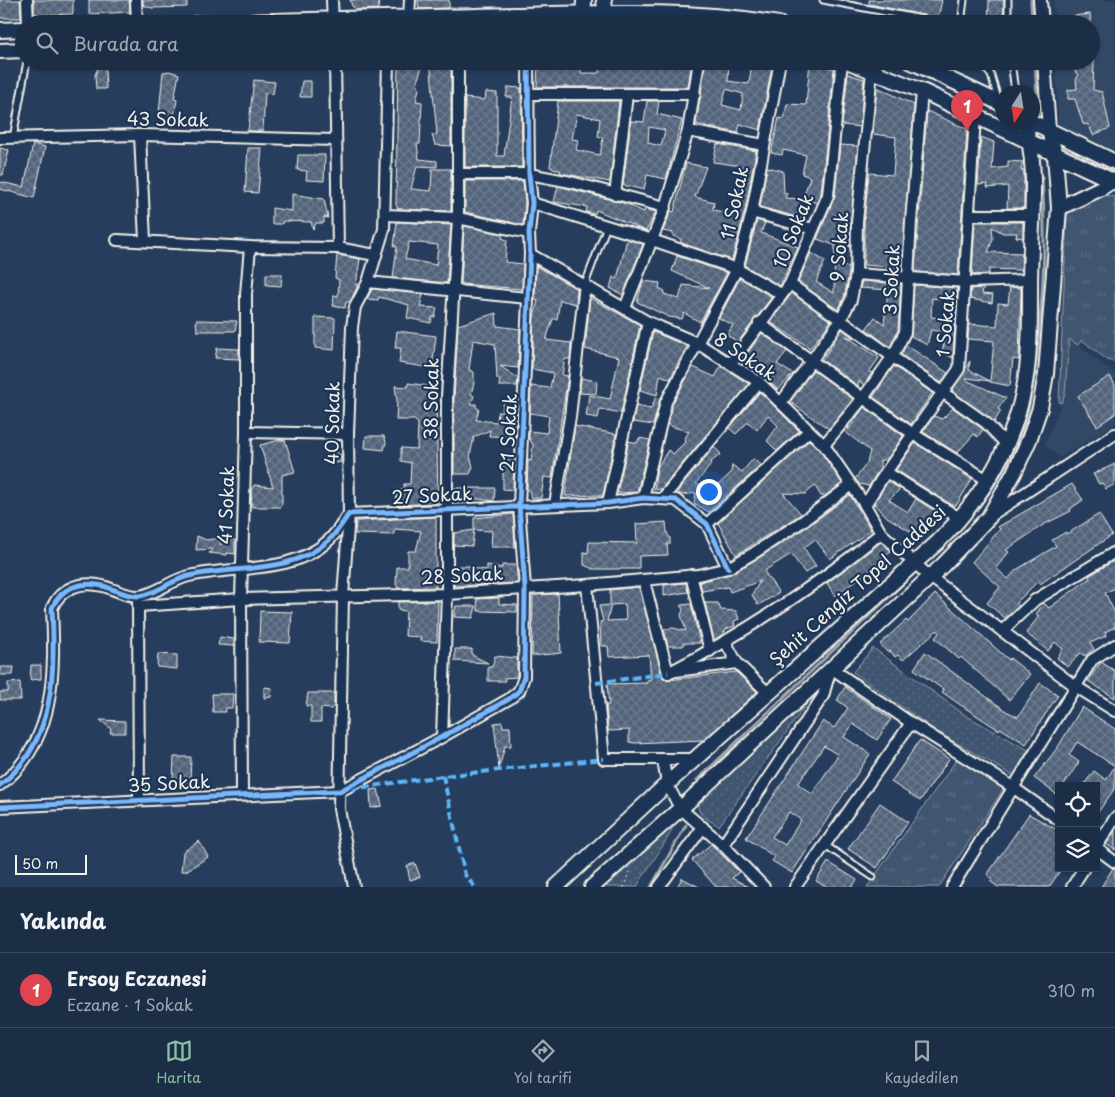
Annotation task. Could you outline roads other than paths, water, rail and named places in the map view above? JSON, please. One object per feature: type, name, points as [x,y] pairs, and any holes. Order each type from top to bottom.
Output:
[{"type":"main road","points":[[479,15],[584,12],[669,15]]},
{"type":"main road","points":[[0,30],[15,29]]},
{"type":"main road","points":[[0,51],[15,50]]},
{"type":"main road","points":[[929,70],[995,101]]},
{"type":"main road","points":[[872,71],[922,91],[1113,181]]},
{"type":"main road","points":[[1040,126],[1115,162]]},
{"type":"main road","name":"Şehit Cengiz Topel Caddesi","points":[[556,887],[768,693],[916,563],[961,519],[989,481],[1007,445],[1021,403],[1027,371],[1032,215],[1031,142],[1027,130]]},
{"type":"main road","points":[[592,887],[943,565],[989,517],[1018,465],[1040,408],[1046,374],[1059,208],[1055,155],[1049,130]]},
{"type":"main road","points":[[1059,208],[1113,181]]},
{"type":"street","points":[[27,0],[28,15]]},
{"type":"street","points":[[136,0],[136,15]]},
{"type":"street","points":[[332,0],[333,15]]},
{"type":"street","points":[[409,15],[410,0]]},
{"type":"street","points":[[1040,0],[1041,15]]},
{"type":"street","points":[[335,70],[338,248]]},
{"type":"street","name":"40 Sokak","points":[[354,887],[341,826],[340,791],[343,596],[349,514],[348,434],[352,327],[355,307],[368,282],[375,255],[381,242],[386,215],[388,70]]},
{"type":"street","name":"38 Sokak","points":[[442,738],[448,509],[447,397],[452,290],[458,218],[458,70]]},
{"type":"street","name":"21 Sokak","points":[[340,791],[442,738],[509,699],[519,690],[524,677],[525,588],[519,506],[525,404],[527,298],[530,254],[528,233],[532,203],[529,174],[528,70]]},
{"type":"street","points":[[626,308],[666,207],[688,132],[698,70]]},
{"type":"street","name":"11 Sokak","points":[[643,498],[666,402],[737,269],[752,212],[778,70]]},
{"type":"street","name":"10 Sokak","points":[[731,363],[759,323],[790,284],[828,195],[841,70]]},
{"type":"street","points":[[1045,70],[1049,130]]},
{"type":"street","name":"9 Sokak","points":[[780,403],[841,319],[851,300],[856,274],[857,222],[872,71]]},
{"type":"street","name":"3 Sokak","points":[[824,445],[863,398],[892,356],[905,332],[910,276],[911,221],[922,91]]},
{"type":"street","points":[[528,94],[695,94]]},
{"type":"street","points":[[615,195],[627,95]]},
{"type":"street","name":"1 Sokak","points":[[865,505],[959,369],[975,117]]},
{"type":"street","points":[[688,132],[764,145]]},
{"type":"street","points":[[140,135],[145,241]]},
{"type":"street","name":"43 Sokak","points":[[0,138],[140,135],[336,140]]},
{"type":"street","points":[[458,174],[529,174],[571,182],[666,207]]},
{"type":"street","points":[[532,203],[652,240],[737,269],[781,294]]},
{"type":"street","points":[[752,212],[813,229]]},
{"type":"street","points":[[386,215],[458,218],[528,233]]},
{"type":"street","points":[[970,215],[1032,215]]},
{"type":"street","points":[[117,240],[250,247],[338,248],[375,255]]},
{"type":"street","name":"41 Sokak","points":[[242,794],[241,570],[246,432],[246,294],[250,247]]},
{"type":"street","name":"8 Sokak","points":[[530,254],[648,322],[697,344],[731,363],[759,382],[824,445],[865,505],[881,533],[929,576],[1075,686],[1115,711]]},
{"type":"street","points":[[856,274],[910,276],[966,282],[1029,280]]},
{"type":"street","points":[[368,282],[527,298]]},
{"type":"street","points":[[555,504],[570,417],[585,284]]},
{"type":"street","points":[[790,284],[986,423],[1007,445]]},
{"type":"street","points":[[608,502],[648,322]]},
{"type":"street","points":[[759,323],[913,434],[989,481]]},
{"type":"street","points":[[662,499],[759,382]]},
{"type":"street","points":[[707,524],[809,431]]},
{"type":"street","points":[[246,432],[348,434]]},
{"type":"street","points":[[989,517],[1115,434]]},
{"type":"street","points":[[886,472],[961,519]]},
{"type":"street","name":"28 Sokak","points":[[0,786],[12,776],[31,753],[44,719],[53,688],[52,608],[57,595],[69,588],[83,585],[101,586],[138,601],[241,599],[446,594],[644,581],[691,575],[728,568],[803,521],[850,485]]},
{"type":"street","name":"27 Sokak","points":[[349,514],[608,502],[643,498],[676,500],[707,524],[728,568]]},
{"type":"street","points":[[139,800],[138,601],[189,576],[260,568],[304,557],[328,541],[349,514]]},
{"type":"street","points":[[668,672],[738,635],[840,566],[881,533]]},
{"type":"street","points":[[1002,631],[1035,600],[1115,552]]},
{"type":"street","points":[[691,575],[710,651]]},
{"type":"street","points":[[644,581],[668,672]]},
{"type":"street","points":[[586,585],[604,758],[696,759]]},
{"type":"street","points":[[725,642],[737,663],[768,693]]},
{"type":"street","points":[[952,887],[1092,660],[1115,645]]},
{"type":"street","points":[[668,672],[737,663]]},
{"type":"street","points":[[723,845],[823,696],[831,668],[910,723],[1014,788],[1055,817]]},
{"type":"street","points":[[795,887],[910,723]]},
{"type":"street","points":[[663,760],[667,784],[680,808],[723,845],[764,887]]},
{"type":"street","name":"35 Sokak","points":[[0,807],[242,794],[340,791]]},
{"type":"street","points":[[1100,842],[1115,818]]},
{"type":"street","points":[[659,887],[703,827]]},
{"type":"street","points":[[1100,851],[1115,862]]},
{"type":"street","points":[[1072,887],[1081,872]]},
{"type":"lane","points":[[823,0],[901,15]]},
{"type":"lane","points":[[962,15],[964,0]]},
{"type":"lane","points":[[1008,0],[1008,15]]},
{"type":"lane","points":[[13,138],[25,70]]},
{"type":"lane","points":[[986,70],[991,75],[995,87]]},
{"type":"lane","points":[[1012,70],[1015,85]]},
{"type":"lane","points":[[585,284],[607,226]]},
{"type":"lane","points":[[825,845],[873,877]]},
{"type":"waterway","points":[[1031,0],[1032,15]]},
{"type":"waterway","points":[[1036,70],[1036,85]]},
{"type":"waterway","points":[[967,520],[989,493],[1008,461],[1018,441],[1032,391],[1043,279],[1044,218],[1042,177]]},
{"type":"waterway","points":[[697,780],[929,559]]},
{"type":"waterway","points":[[651,887],[686,825]]},
{"type":"place","name":"Ersoy Eczanesi","points":[[967,131]]}]
